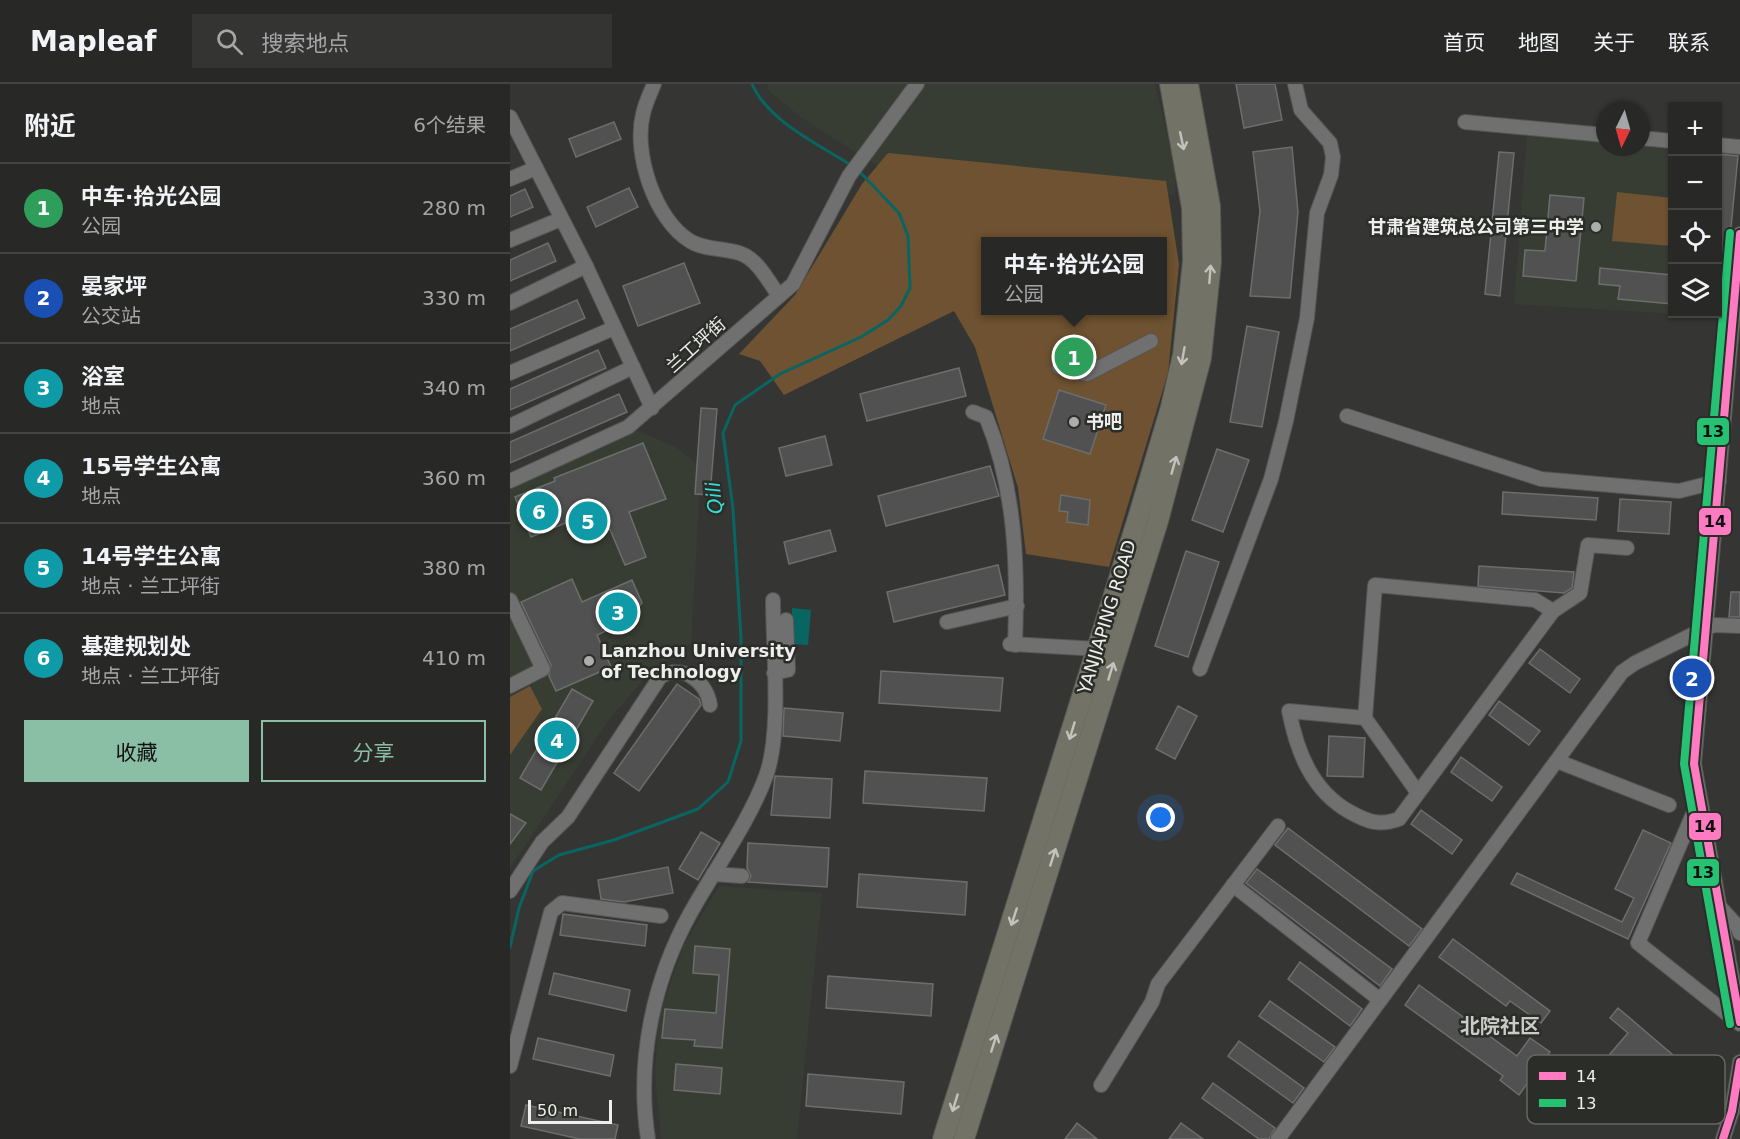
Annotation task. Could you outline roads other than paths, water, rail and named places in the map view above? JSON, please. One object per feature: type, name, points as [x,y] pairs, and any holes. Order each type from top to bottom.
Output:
[{"type":"highway","name":"YANJIAPING ROAD","points":[[943,1139],[1098,649],[1171,407],[1183,355],[1201,207],[1170,84]]},
{"type":"highway","name":"YANJIAPING ROAD","points":[[964,1139],[1151,543],[1201,358],[1207,308],[1201,207],[1188,84]]},
{"type":"street","points":[[654,84],[642,115],[641,146],[648,179],[658,204],[672,226],[691,242],[741,253],[753,261],[779,296]]},
{"type":"street","name":"兰工坪街","points":[[510,481],[628,427],[793,284],[849,176],[917,84]]},
{"type":"street","points":[[1200,669],[1271,479],[1307,318],[1317,213],[1331,175],[1333,157],[1330,143],[1301,110],[1295,84]]},
{"type":"street","points":[[510,117],[586,266],[652,408]]},
{"type":"street","points":[[1465,122],[1596,134]]},
{"type":"street","points":[[1650,139],[1668,141]]},
{"type":"street","points":[[1722,145],[1740,147]]},
{"type":"street","points":[[510,179],[536,168]]},
{"type":"street","points":[[510,240],[561,219]]},
{"type":"street","points":[[1740,234],[1694,764],[1740,1023]]},
{"type":"street","points":[[510,303],[586,266]]},
{"type":"street","points":[[510,373],[614,327]]},
{"type":"street","points":[[1059,367],[1087,374],[1151,341]]},
{"type":"street","points":[[510,426],[633,367]]},
{"type":"street","points":[[973,412],[986,417],[995,438],[1011,506],[1017,606],[1013,644],[1098,649]]},
{"type":"street","points":[[1347,416],[1541,478],[1679,491],[1719,481]]},
{"type":"street","points":[[1365,718],[1289,711],[1293,733],[1305,765],[1331,801],[1367,821],[1384,824],[1399,819],[1553,611],[1580,593],[1588,544],[1627,548]]},
{"type":"street","points":[[1418,794],[1365,718],[1375,585],[1535,600],[1553,611]]},
{"type":"street","points":[[510,600],[543,669],[510,686]]},
{"type":"street","points":[[648,1139],[644,1075],[648,1035],[656,995],[681,932],[766,776],[772,742],[773,600]]},
{"type":"street","points":[[947,622],[1017,606]]},
{"type":"street","points":[[774,673],[788,669],[786,620]]},
{"type":"street","points":[[1278,1139],[1622,672],[1635,663],[1706,628],[1715,625],[1740,626]]},
{"type":"street","points":[[510,891],[542,843],[568,817],[660,677],[675,672],[694,678],[707,693],[710,705]]},
{"type":"street","points":[[1557,761],[1669,805]]},
{"type":"street","points":[[1699,800],[1638,943],[1740,1023]]},
{"type":"street","points":[[1101,1085],[1152,1002],[1158,984],[1278,826]]},
{"type":"street","points":[[713,874],[742,876]]},
{"type":"street","points":[[1233,885],[1380,1000]]},
{"type":"street","points":[[510,1066],[551,912],[562,903],[661,916]]},
{"type":"street","points":[[1719,905],[1738,927],[1740,933]]},
{"type":"street","points":[[1724,1139],[1735,1100],[1740,1062]]},
{"type":"water","points":[[792,608],[811,610],[808,645],[792,644]]},
{"type":"waterway","name":"Qili","points":[[752,84],[759,97],[782,120],[809,140],[851,165]]},
{"type":"waterway","name":"Qili","points":[[510,947],[519,908],[533,871],[559,855],[614,840],[698,809],[728,782],[741,741],[741,638],[733,509],[723,433],[735,405],[780,374],[861,337],[888,320],[901,306],[910,288],[908,236],[899,213],[859,171]]},
{"type":"place","name":"甘肃省建筑总公司第三中学","points":[[1596,227]]},
{"type":"place","name":"中车·拾光公园","points":[[1074,357]]},
{"type":"place","name":"书吧","points":[[1074,422]]},
{"type":"place","name":"基建规划处","points":[[539,511]]},
{"type":"place","name":"14号学生公寓","points":[[588,521]]},
{"type":"place","name":"浴室","points":[[618,612]]},
{"type":"place","name":"Lanzhou University of Technology","points":[[589,661]]},
{"type":"place","name":"晏家坪","points":[[1692,678]]},
{"type":"place","name":"15号学生公寓","points":[[557,740]]},
{"type":"district","name":"北院社区","points":[[1500,1026]]}]
